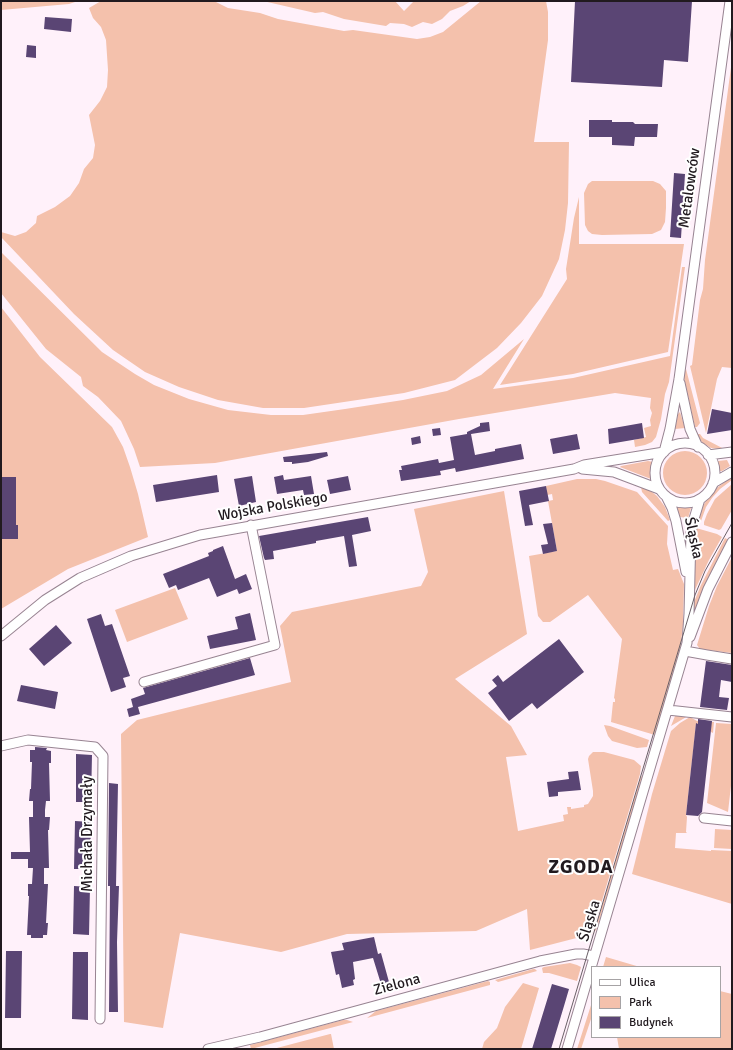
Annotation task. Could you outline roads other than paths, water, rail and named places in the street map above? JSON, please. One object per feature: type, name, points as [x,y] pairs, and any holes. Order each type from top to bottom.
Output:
[{"type":"street","name":"Metalowców","points":[[664,452],[678,379],[730,1]]},
{"type":"street","points":[[678,379],[690,429],[698,447]]},
{"type":"street","points":[[680,444],[689,444],[698,447],[708,455],[713,464],[715,470],[713,483],[710,490],[700,499],[694,502],[679,503],[666,496],[660,489],[656,480],[655,470],[658,460],[664,452],[671,447],[680,444]]},
{"type":"street","name":"Wojska Polskiego","points":[[1,636],[54,593],[80,578],[131,556],[170,543],[213,532],[251,525],[664,452]]},
{"type":"street","points":[[708,455],[732,452]]},
{"type":"street","name":"Wojska Polskiego","points":[[574,468],[614,472],[660,489]]},
{"type":"street","points":[[713,483],[732,472]]},
{"type":"street","name":"Śląska","points":[[666,496],[676,521],[689,586]]},
{"type":"street","name":"Śląska","points":[[591,966],[686,647],[689,614],[691,533],[700,499]]},
{"type":"street","points":[[144,682],[276,645],[251,525]]},
{"type":"street","points":[[732,542],[708,589],[686,647],[707,656],[732,659]]},
{"type":"street","points":[[668,710],[732,717]]},
{"type":"street","name":"Michała Drzymały","points":[[1,746],[28,740],[95,747],[103,756],[100,1019]]},
{"type":"street","points":[[704,818],[732,821]]},
{"type":"street","name":"Zielona","points":[[208,1049],[260,1037],[540,961],[576,954],[594,956]]},
{"type":"street","name":"Śląska","points":[[567,1049],[591,966]]},
{"type":"tram line","points":[[559,1049],[695,595],[705,571],[732,523]]},
{"type":"district","name":"ZGODA","points":[[581,868]]}]
